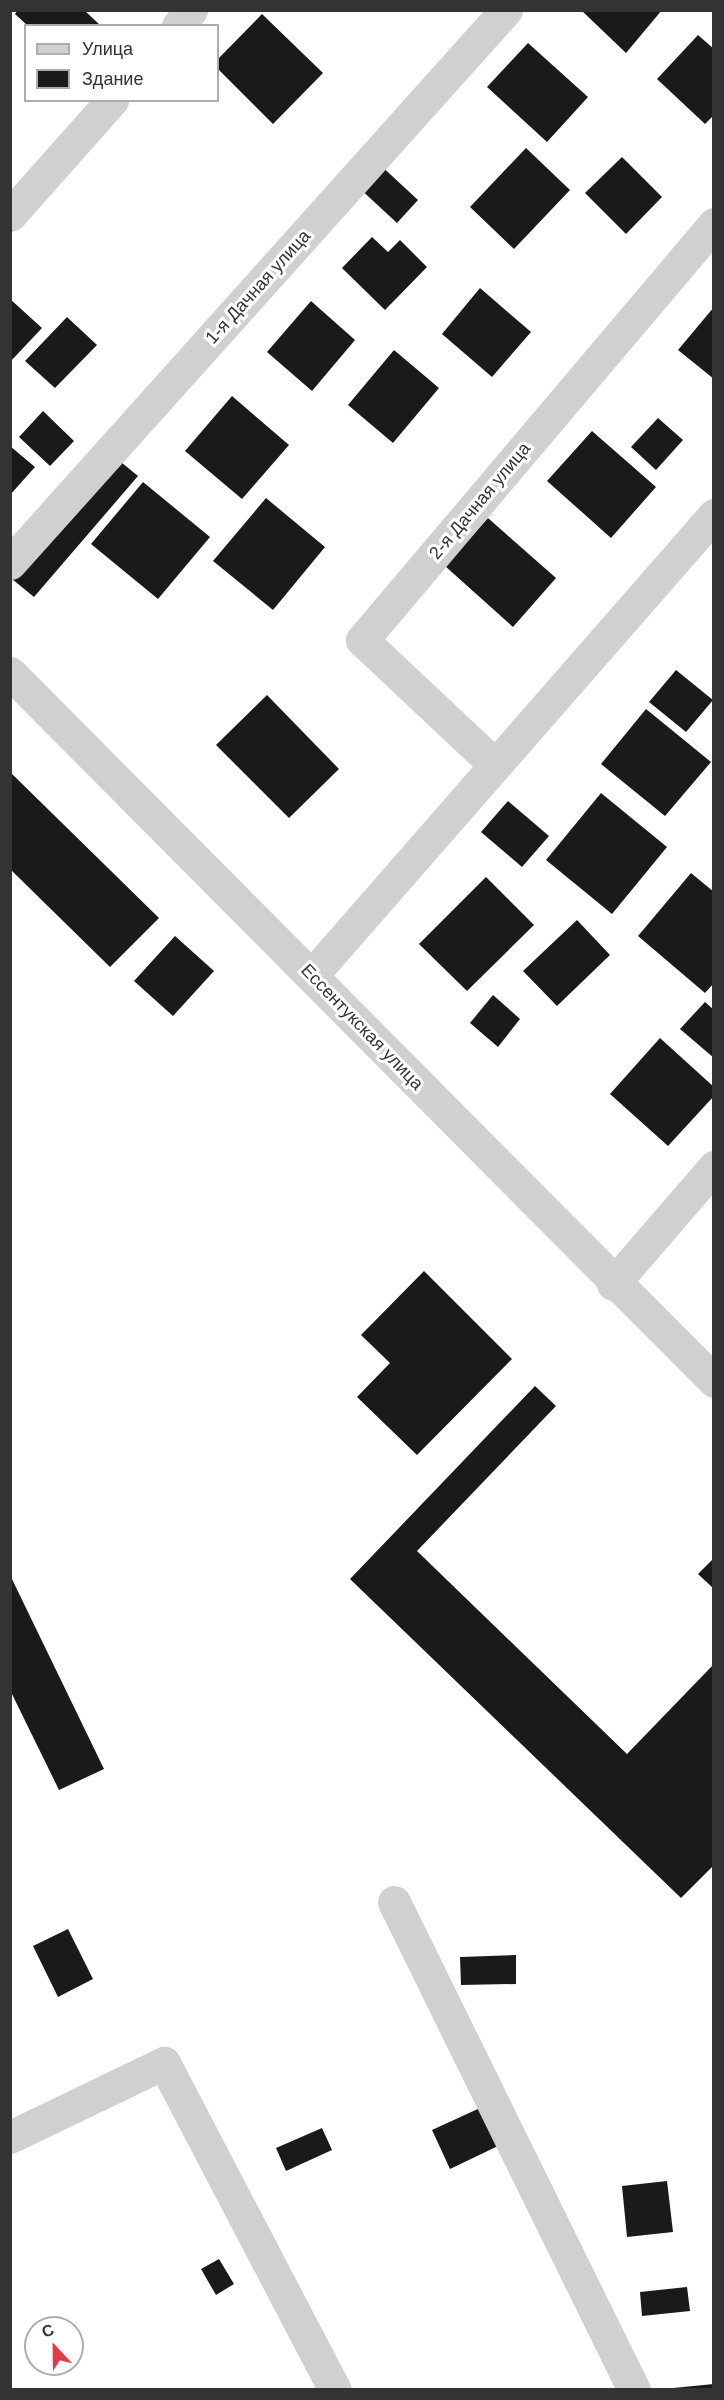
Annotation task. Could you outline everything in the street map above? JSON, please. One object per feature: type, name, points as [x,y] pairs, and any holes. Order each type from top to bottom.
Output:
[{"type":"street","points":[[180,24],[191,10]]},
{"type":"street","name":"1-я Дачная улица","points":[[10,563],[506,10]]},
{"type":"street","points":[[10,215],[110,102]]},
{"type":"street","name":"2-я Дачная улица","points":[[494,764],[362,640],[714,224]]},
{"type":"street","points":[[312,975],[517,736],[714,515]]},
{"type":"street","name":"Ессентукская улица","points":[[10,673],[312,975],[613,1284],[714,1381]]},
{"type":"street","points":[[613,1284],[714,1167]]},
{"type":"street","points":[[394,1902],[634,2390]]},
{"type":"street","points":[[10,2137],[164,2063],[335,2390]]},
{"type":"building","points":[[18,10],[84,10],[99,24],[26,24],[15,14]]},
{"type":"building","points":[[581,10],[662,10],[626,53]]},
{"type":"building","points":[[262,14],[323,73],[273,124],[219,70],[219,58]]},
{"type":"building","points":[[698,35],[714,49],[714,115],[705,124],[657,79]]},
{"type":"building","points":[[528,43],[588,97],[547,142],[487,87]]},
{"type":"building","points":[[526,148],[570,190],[514,249],[470,207]]},
{"type":"building","points":[[622,157],[662,197],[626,234],[585,193]]},
{"type":"building","points":[[378,163],[418,200],[397,223],[357,186]]},
{"type":"building","points":[[372,237],[388,252],[400,240],[427,267],[385,310],[342,268]]},
{"type":"building","points":[[480,288],[531,332],[492,377],[442,334]]},
{"type":"building","points":[[10,299],[42,328],[10,362]]},
{"type":"building","points":[[311,301],[355,340],[312,391],[267,352]]},
{"type":"building","points":[[714,307],[714,379],[678,350]]},
{"type":"building","points":[[67,317],[97,345],[55,388],[25,361]]},
{"type":"building","points":[[394,350],[439,388],[393,443],[348,405]]},
{"type":"building","points":[[232,396],[289,445],[242,499],[185,451]]},
{"type":"building","points":[[43,411],[74,441],[50,466],[19,437]]},
{"type":"building","points":[[658,418],[683,440],[656,470],[631,447]]},
{"type":"building","points":[[592,431],[656,487],[611,538],[547,481]]},
{"type":"building","points":[[10,446],[35,467],[10,495]]},
{"type":"building","points":[[116,458],[138,476],[34,597],[12,579]]},
{"type":"building","points":[[143,482],[210,537],[158,599],[91,544]]},
{"type":"building","points":[[266,498],[325,547],[273,610],[213,561]]},
{"type":"building","points":[[488,518],[556,578],[513,627],[445,566]]},
{"type":"building","points":[[676,670],[713,700],[686,732],[649,702]]},
{"type":"building","points":[[267,695],[339,769],[289,818],[216,745]]},
{"type":"building","points":[[646,709],[711,762],[665,816],[601,764]]},
{"type":"building","points":[[10,772],[159,918],[110,967],[10,869]]},
{"type":"building","points":[[601,793],[667,847],[612,914],[546,860]]},
{"type":"building","points":[[508,801],[549,836],[522,867],[481,832]]},
{"type":"building","points":[[691,873],[714,892],[714,983],[705,993],[638,936]]},
{"type":"building","points":[[486,877],[534,925],[467,991],[419,944]]},
{"type":"building","points":[[577,920],[610,955],[557,1006],[523,971]]},
{"type":"building","points":[[175,936],[214,971],[173,1016],[134,981]]},
{"type":"building","points":[[493,995],[520,1019],[498,1047],[470,1023]]},
{"type":"building","points":[[705,1002],[714,1010],[714,1058],[680,1029]]},
{"type":"building","points":[[660,1038],[714,1087],[714,1096],[668,1146],[610,1094]]},
{"type":"building","points":[[424,1271],[512,1359],[417,1455],[357,1397],[390,1363],[361,1335]]},
{"type":"building","points":[[535,1386],[556,1406],[417,1551],[627,1754],[714,1664],[714,1865],[681,1898],[350,1579]]},
{"type":"building","points":[[714,1558],[714,1589],[698,1574]]},
{"type":"building","points":[[10,1575],[104,1769],[59,1790],[10,1690]]},
{"type":"building","points":[[68,1929],[93,1979],[58,1997],[33,1946]]},
{"type":"building","points":[[516,1955],[516,1984],[461,1985],[460,1957]]},
{"type":"building","points":[[480,2108],[498,2146],[450,2169],[432,2130]]},
{"type":"building","points":[[322,2128],[332,2150],[286,2171],[276,2148]]},
{"type":"building","points":[[667,2181],[673,2232],[627,2237],[622,2186]]},
{"type":"building","points":[[219,2259],[234,2284],[216,2295],[201,2269]]},
{"type":"building","points":[[687,2287],[690,2311],[642,2316],[640,2292]]},
{"type":"building","points":[[714,2384],[714,2390],[673,2390],[673,2388]]}]
